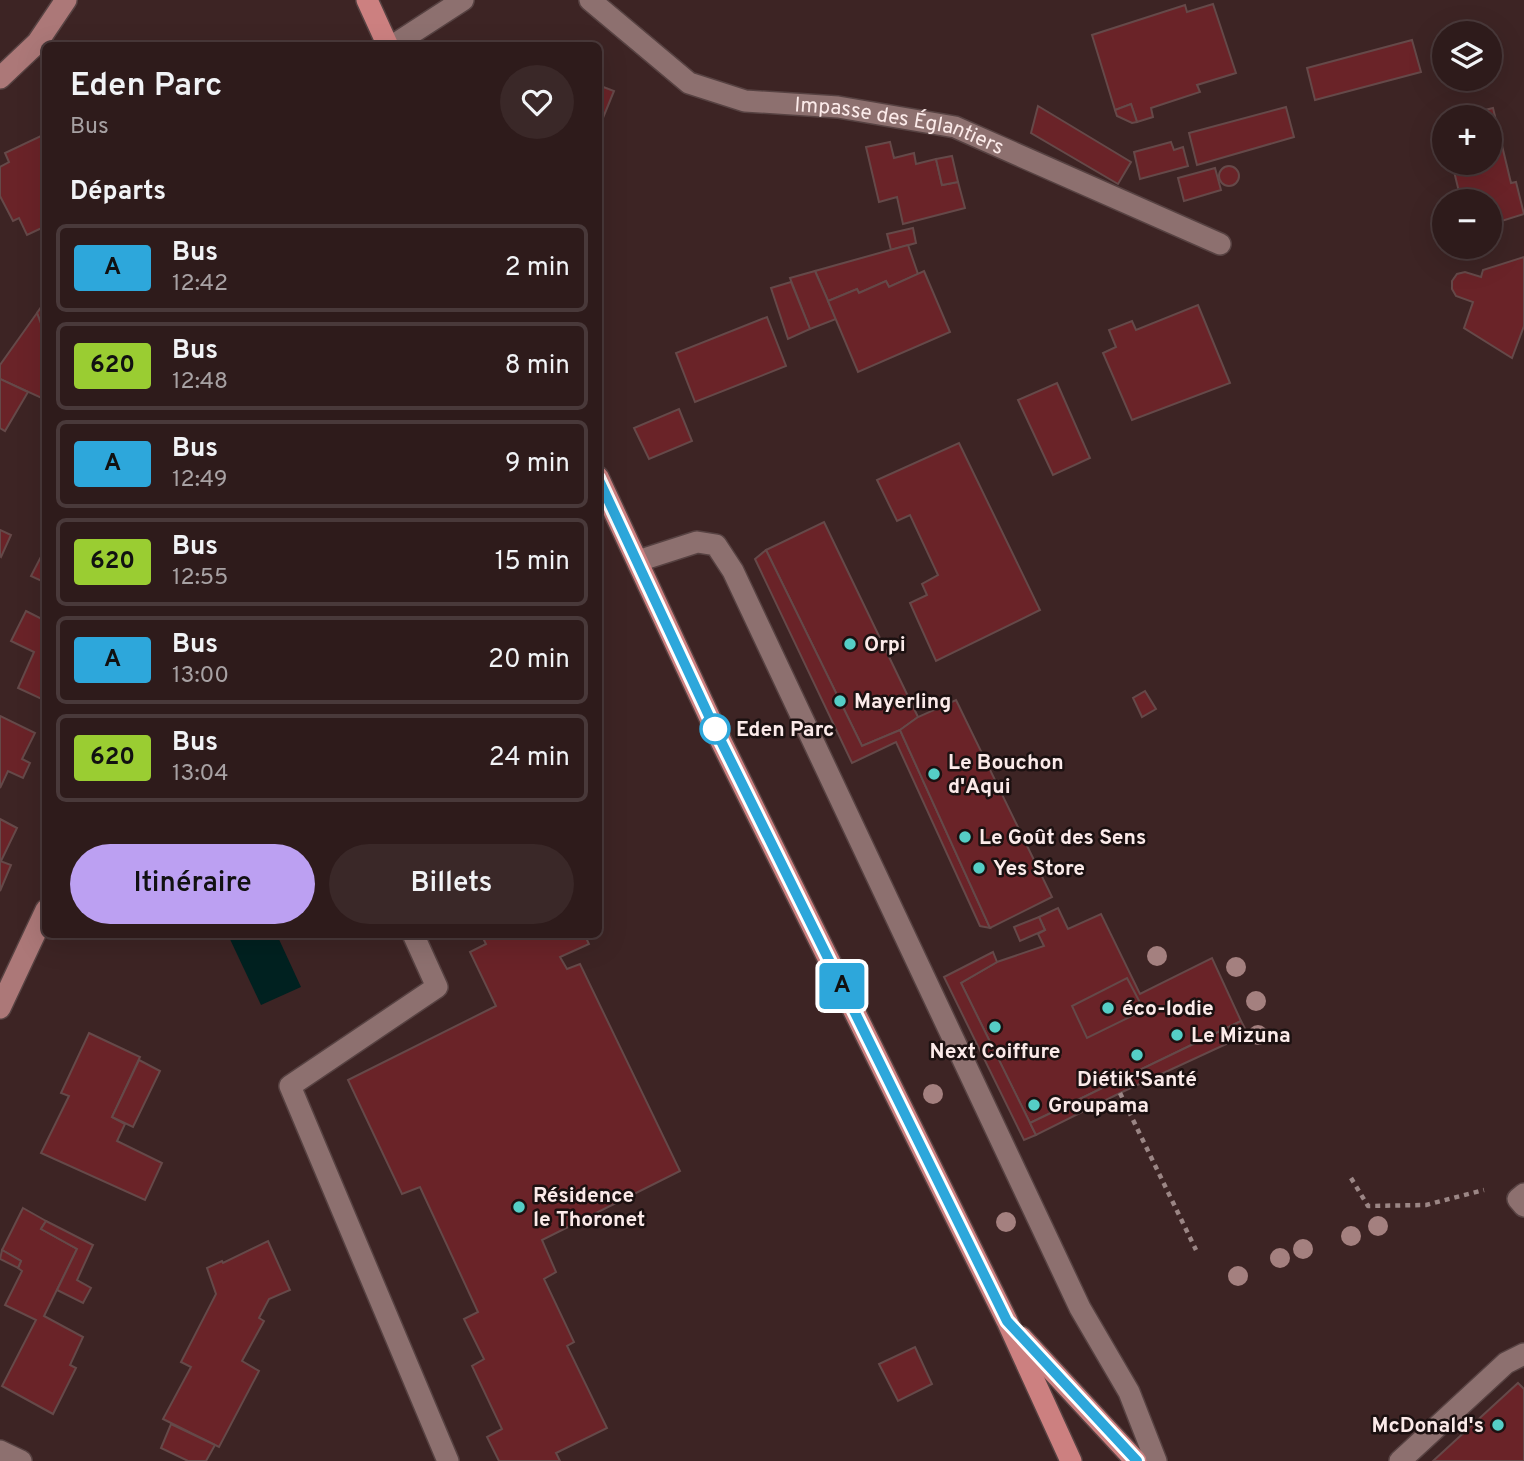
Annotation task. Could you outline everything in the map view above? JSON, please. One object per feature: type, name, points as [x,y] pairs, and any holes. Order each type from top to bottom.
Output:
[{"type":"main road","points":[[367,0],[388,42]]},
{"type":"main road","points":[[602,485],[715,729],[1007,1321],[1072,1461]]},
{"type":"main road","points":[[1007,1321],[1136,1461]]},
{"type":"street","points":[[0,78],[37,43],[66,0]]},
{"type":"street","points":[[396,42],[463,0]]},
{"type":"street","name":"Impasse des Églantiers","points":[[590,0],[689,83],[745,101],[838,107],[955,127],[1220,244]]},
{"type":"street","points":[[638,561],[696,542],[716,545],[733,571],[1080,1308],[1129,1392],[1156,1461]]},
{"type":"street","points":[[0,1008],[42,919]]},
{"type":"street","points":[[415,938],[437,987],[290,1086],[448,1461]]},
{"type":"street","points":[[1400,1461],[1506,1363],[1524,1354]]},
{"type":"street","points":[[0,1451],[21,1461]]},
{"type":"path","points":[[1120,1093],[1196,1250]]},
{"type":"path","points":[[1351,1178],[1368,1206],[1426,1205],[1490,1189],[1522,1200]]},
{"type":"water","points":[[229,938],[278,938],[301,987],[261,1005]]},
{"type":"building","points":[[1213,4],[1236,73],[1197,85],[1200,92],[1151,108],[1153,117],[1137,122],[1131,104],[1115,110],[1092,35],[1185,5],[1187,12]]},
{"type":"building","points":[[1412,40],[1421,72],[1315,100],[1307,68]]},
{"type":"building","points":[[602,86],[614,91],[602,120]]},
{"type":"building","points":[[1131,104],[1137,122],[1132,123],[1117,116],[1115,110]]},
{"type":"building","points":[[1038,106],[1131,162],[1118,184],[1031,133]]},
{"type":"building","points":[[1286,107],[1294,137],[1197,165],[1189,133]]},
{"type":"building","points":[[42,135],[42,228],[27,235],[19,218],[13,221],[0,196],[0,167],[9,162],[5,153]]},
{"type":"building","points":[[890,142],[894,158],[914,153],[916,164],[936,159],[942,185],[958,182],[965,208],[903,224],[897,197],[879,202],[866,147]]},
{"type":"building","points":[[1171,142],[1174,150],[1183,147],[1188,166],[1140,179],[1134,152]]},
{"type":"building","points":[[1502,146],[1511,183],[1516,182],[1524,214],[1502,221],[1502,189],[1458,189],[1455,175],[1502,175]]},
{"type":"building","points":[[952,156],[958,182],[942,185],[936,159]]},
{"type":"building","points":[[1229,166],[1236,169],[1239,176],[1236,183],[1229,186],[1222,183],[1219,176],[1222,169]]},
{"type":"building","points":[[1215,168],[1221,190],[1184,201],[1178,178]]},
{"type":"building","points":[[913,228],[916,243],[891,250],[887,234]]},
{"type":"building","points":[[908,245],[918,274],[889,287],[886,281],[859,293],[857,289],[828,301],[815,271]]},
{"type":"building","points":[[1524,257],[1524,326],[1512,358],[1464,328],[1473,302],[1456,296],[1452,281],[1457,274],[1465,272],[1481,277],[1483,270]]},
{"type":"building","points":[[815,271],[836,319],[810,329],[790,278]]},
{"type":"building","points":[[924,271],[950,332],[858,372],[828,301],[857,289],[859,293],[886,281],[889,287]]},
{"type":"building","points":[[791,282],[810,329],[788,339],[771,288]]},
{"type":"building","points":[[1198,305],[1230,383],[1132,420],[1103,353],[1116,347],[1109,330],[1132,321],[1136,330]]},
{"type":"building","points":[[42,306],[42,326],[37,313]]},
{"type":"building","points":[[37,313],[42,326],[42,398],[0,379],[0,365]]},
{"type":"building","points":[[767,317],[786,366],[695,402],[676,353]]},
{"type":"building","points":[[0,379],[28,392],[5,431],[0,428]]},
{"type":"building","points":[[1057,383],[1090,458],[1053,475],[1018,400]]},
{"type":"building","points":[[679,409],[692,441],[649,459],[634,428]]},
{"type":"building","points":[[959,443],[1040,610],[936,661],[910,603],[927,595],[922,584],[938,575],[910,515],[897,521],[877,480]]},
{"type":"building","points":[[824,522],[918,717],[900,730],[862,746],[766,550]]},
{"type":"building","points":[[0,530],[11,535],[1,557],[0,556]]},
{"type":"building","points":[[766,550],[862,746],[900,730],[990,928],[980,926],[896,742],[852,763],[755,559]]},
{"type":"building","points":[[42,555],[42,581],[31,576]]},
{"type":"building","points":[[26,611],[42,619],[42,699],[18,688],[34,652],[11,641]]},
{"type":"building","points":[[1145,691],[1156,709],[1142,717],[1133,698]]},
{"type":"building","points":[[956,700],[1052,897],[990,928],[900,730],[918,717]]},
{"type":"building","points":[[0,716],[35,733],[22,759],[30,763],[23,778],[8,771],[0,788]]},
{"type":"building","points":[[0,819],[17,828],[1,861],[0,861]]},
{"type":"building","points":[[0,861],[11,865],[0,891]]},
{"type":"building","points":[[1058,908],[1068,929],[1101,914],[1140,994],[1212,958],[1241,1021],[1030,1123],[961,983],[997,962],[1044,946],[1038,934],[1045,930],[1039,917]]},
{"type":"building","points":[[1039,917],[1045,930],[1020,941],[1014,927]]},
{"type":"building","name":"Résidence le Thoronet","points":[[483,938],[586,938],[589,944],[560,957],[567,969],[580,964],[680,1171],[542,1240],[556,1272],[544,1279],[574,1342],[567,1346],[607,1428],[556,1453],[560,1461],[499,1461],[487,1437],[502,1429],[472,1366],[484,1359],[464,1319],[478,1312],[420,1187],[402,1194],[348,1080],[496,1006],[470,952],[486,944]]},
{"type":"building","points":[[993,952],[997,962],[961,983],[1036,1135],[1024,1140],[944,977]]},
{"type":"building","name":"éco-lodie","points":[[1127,978],[1144,1010],[1087,1038],[1072,1006]]},
{"type":"building","points":[[1241,1021],[1248,1034],[1036,1135],[1030,1123]]},
{"type":"building","points":[[89,1033],[140,1057],[112,1117],[125,1124],[117,1141],[162,1163],[145,1200],[41,1153],[69,1096],[61,1093]]},
{"type":"building","points":[[139,1060],[160,1071],[133,1127],[112,1117]]},
{"type":"building","points":[[23,1208],[46,1221],[41,1229],[77,1249],[44,1316],[83,1337],[70,1365],[76,1368],[53,1414],[2,1386],[36,1320],[5,1305],[22,1271],[18,1268],[21,1261],[2,1250]]},
{"type":"building","points":[[46,1221],[93,1245],[77,1280],[91,1288],[83,1303],[57,1290],[77,1249],[41,1229]]},
{"type":"building","points":[[268,1241],[290,1290],[269,1299],[259,1318],[264,1321],[242,1361],[259,1371],[219,1447],[163,1419],[191,1367],[181,1362],[216,1294],[207,1268]]},
{"type":"building","points":[[2,1250],[21,1261],[18,1268],[0,1259]]},
{"type":"building","points":[[915,1347],[932,1384],[898,1401],[879,1364]]},
{"type":"building","name":"McDonald's","points":[[1518,1383],[1524,1389],[1524,1461],[1433,1461]]},
{"type":"building","points":[[171,1424],[215,1445],[206,1461],[188,1461],[161,1448]]},
{"type":"bus line","name":"A","points":[[602,485],[715,729],[1007,1321],[1137,1461]]},
{"type":"place","name":"Orpi","points":[[850,644]]},
{"type":"place","name":"Mayerling","points":[[840,701]]},
{"type":"place","name":"Eden Parc","points":[[715,729]]},
{"type":"place","name":"Le Bouchon d'Aqui","points":[[934,774]]},
{"type":"place","name":"Le Goût des Sens","points":[[965,837]]},
{"type":"place","name":"Yes Store","points":[[979,868]]},
{"type":"place","name":"éco-lodie","points":[[1108,1008]]},
{"type":"place","name":"Next Coiffure","points":[[995,1027]]},
{"type":"place","name":"Le Mizuna","points":[[1177,1035]]},
{"type":"place","name":"Diétik'Santé","points":[[1137,1055]]},
{"type":"place","name":"Groupama","points":[[1034,1105]]},
{"type":"place","name":"Résidence le Thoronet","points":[[519,1207]]},
{"type":"place","name":"McDonald's","points":[[1498,1425]]}]
